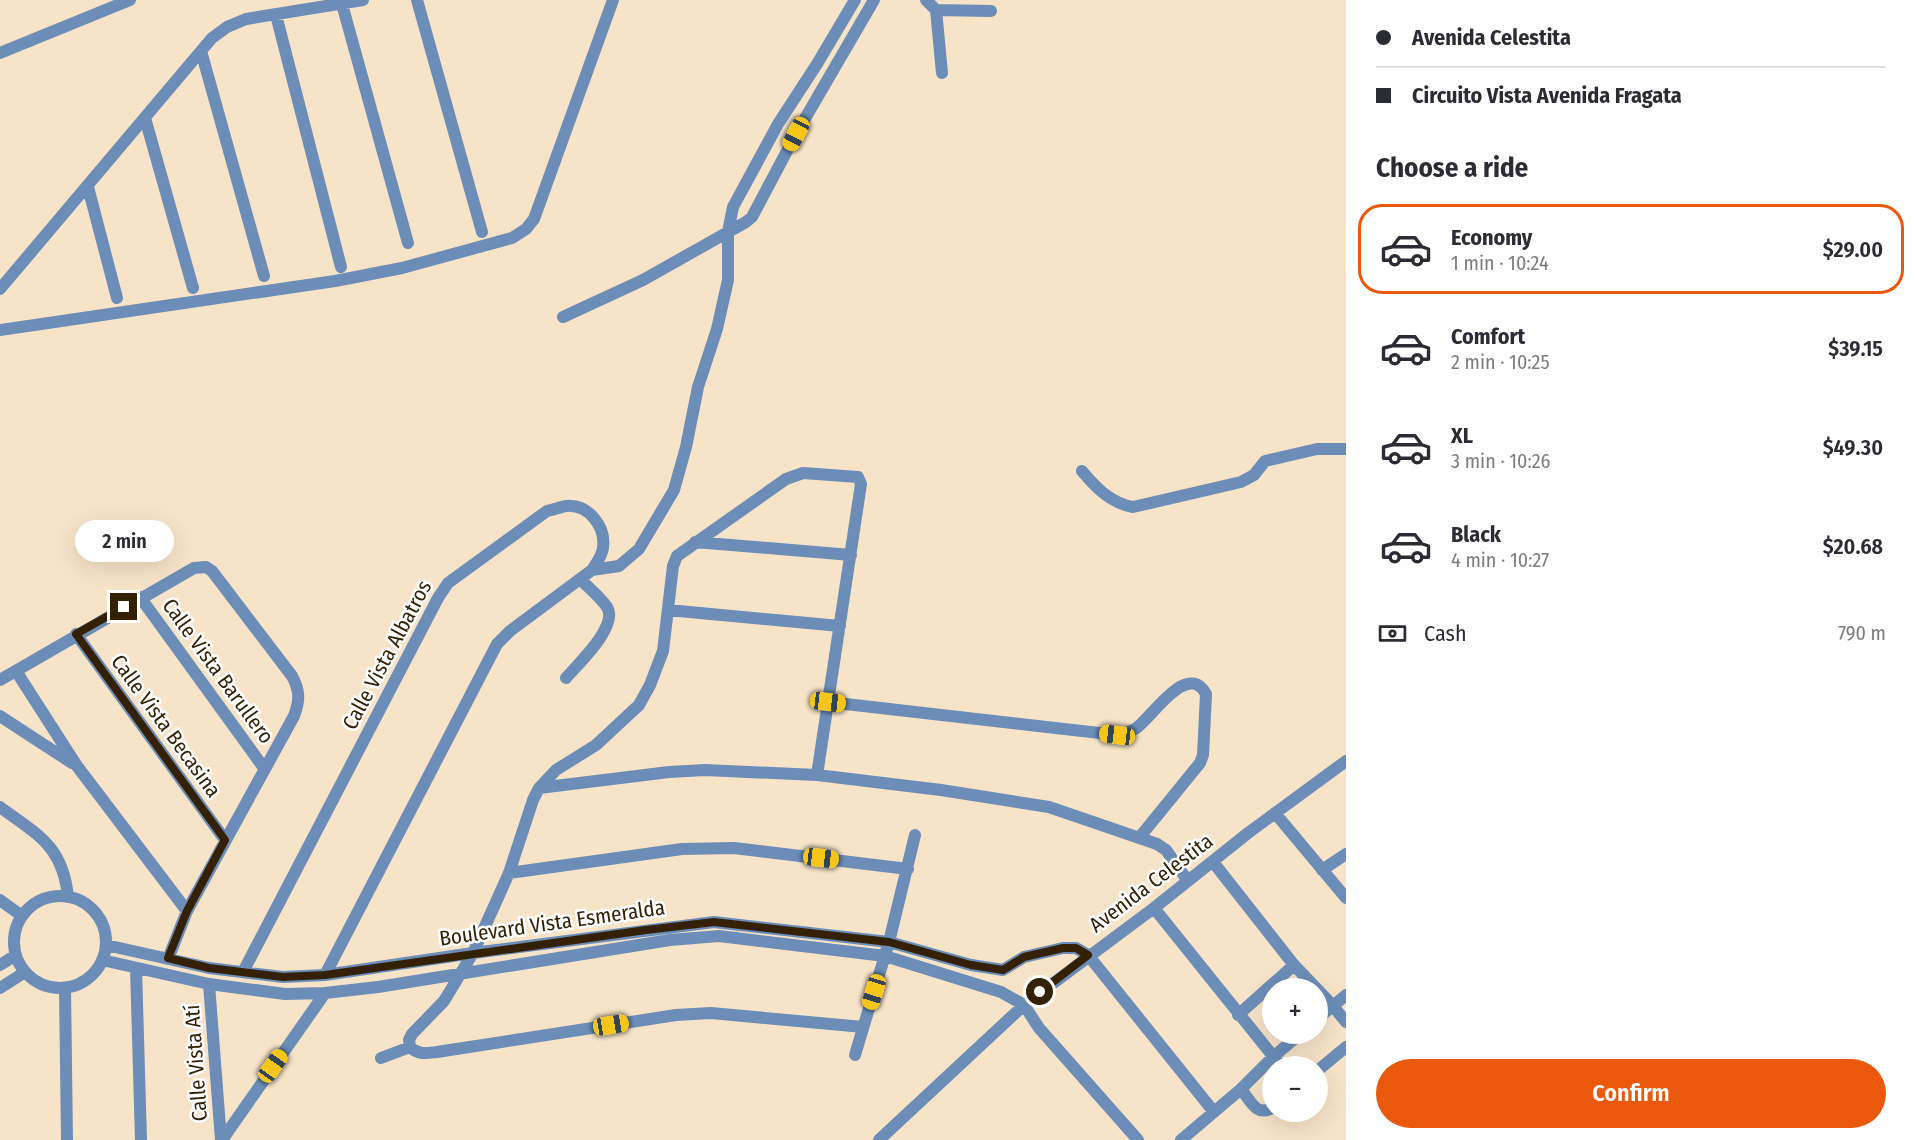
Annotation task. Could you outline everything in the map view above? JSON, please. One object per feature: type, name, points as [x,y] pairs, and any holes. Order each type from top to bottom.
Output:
[{"type":"street","points":[[0,53],[130,0]]},
{"type":"street","points":[[0,289],[212,38],[227,27],[246,19],[363,0]]},
{"type":"street","points":[[417,0],[482,232]]},
{"type":"street","points":[[0,330],[335,281],[402,268],[512,238],[526,229],[534,219],[613,0]]},
{"type":"street","points":[[325,975],[497,644],[510,631],[592,570],[620,566],[639,549],[674,490],[686,447],[698,387],[717,329],[728,280],[728,232],[733,207],[778,124],[855,0]]},
{"type":"street","points":[[563,317],[643,280],[752,217],[796,134],[874,0]]},
{"type":"street","points":[[926,0],[936,10],[991,11]]},
{"type":"street","points":[[342,4],[408,243]]},
{"type":"street","points":[[936,10],[942,73]]},
{"type":"street","points":[[276,15],[341,267]]},
{"type":"street","points":[[201,51],[264,276]]},
{"type":"street","points":[[145,118],[193,288]]},
{"type":"street","points":[[87,187],[117,298]]},
{"type":"street","points":[[1082,471],[1092,484],[1111,499],[1132,507],[1241,482],[1254,475],[1265,461],[1317,449],[1346,449]]},
{"type":"street","points":[[818,776],[861,484],[858,477],[803,473],[795,475],[677,556],[673,566],[663,651],[639,705],[596,745],[556,770],[540,788],[533,800],[509,873],[473,953],[444,1001],[412,1034],[409,1040],[410,1047],[421,1053],[437,1052],[676,1015],[711,1013],[863,1027]]},
{"type":"street","name":"Calle Vista Albatros","points":[[243,972],[438,598],[448,583],[547,511],[566,506],[580,507],[591,514],[598,524],[603,549],[592,570]]},
{"type":"street","points":[[695,542],[851,555]]},
{"type":"street","points":[[0,680],[140,597],[194,568],[206,567],[212,571],[292,676],[299,693],[294,716],[187,911],[168,958]]},
{"type":"street","points":[[566,678],[605,632],[611,617],[608,608],[580,579]]},
{"type":"street","name":"Calle Vista Barullero","points":[[140,597],[264,768]]},
{"type":"street","points":[[668,610],[840,626]]},
{"type":"street","name":"Calle Vista Becasina","points":[[76,634],[225,840]]},
{"type":"street","points":[[16,670],[77,766],[187,911]]},
{"type":"street","points":[[828,702],[1117,735],[1136,728],[1177,688],[1186,683],[1195,683],[1202,687],[1206,694],[1203,755],[1200,763],[1139,838]]},
{"type":"street","points":[[0,716],[77,766]]},
{"type":"street","name":"Avenida Celestita","points":[[879,1140],[1024,1005],[1088,955],[1154,908],[1275,813],[1345,763]]},
{"type":"street","points":[[540,788],[678,771],[705,770],[818,776],[941,790],[1049,807],[1139,838],[1166,850],[1188,881]]},
{"type":"street","points":[[0,807],[38,835],[57,855],[66,876],[68,897]]},
{"type":"street","points":[[1275,813],[1346,898]]},
{"type":"street","points":[[855,1055],[889,942],[915,835]]},
{"type":"street","points":[[509,873],[682,849],[734,848],[908,869]]},
{"type":"street","points":[[1322,870],[1346,854]]},
{"type":"street","points":[[1213,862],[1294,964],[1342,999],[1346,1022]]},
{"type":"street","points":[[54,896],[68,897],[85,904],[99,917],[106,935],[106,945],[102,960],[94,973],[82,983],[65,989],[45,986],[25,972],[16,956],[14,942],[16,929],[22,916],[31,907],[54,896]]},
{"type":"street","points":[[0,900],[22,916]]},
{"type":"street","points":[[1154,908],[1272,1056]]},
{"type":"street","name":"Boulevard Vista Esmeralda","points":[[106,945],[209,968],[283,977],[325,975],[473,953],[714,922],[889,942],[971,965],[1003,970]]},
{"type":"street","name":"Boulevard Vista Esmeralda","points":[[102,960],[209,984],[285,994],[325,993],[378,987],[670,940],[719,936],[885,956],[1001,992],[1024,1005]]},
{"type":"street","points":[[1001,992],[1003,970],[1024,957],[1063,948],[1076,948],[1088,955],[1214,1112]]},
{"type":"street","points":[[0,965],[16,956]]},
{"type":"street","points":[[1238,1015],[1294,964]]},
{"type":"street","points":[[136,968],[141,1140]]},
{"type":"street","points":[[0,987],[25,972]]},
{"type":"street","name":"Calle Vista Atí","points":[[209,984],[221,1140]]},
{"type":"street","points":[[65,989],[67,1140]]},
{"type":"street","points":[[221,1140],[325,993]]},
{"type":"street","points":[[1328,1010],[1342,999]]},
{"type":"street","points":[[1024,1005],[1039,1028],[1138,1140]]},
{"type":"street","points":[[1282,1056],[1292,1044]]},
{"type":"street","points":[[381,1058],[410,1047]]},
{"type":"street","points":[[1328,1062],[1346,1047]]},
{"type":"street","points":[[1181,1140],[1262,1073]]},
{"type":"street","points":[[1241,1089],[1258,1110],[1262,1110]]},
{"type":"route","points":[[124,607],[76,634],[225,840],[187,911],[168,958],[209,968],[283,977],[325,975],[473,953],[714,922],[889,942],[971,965],[1003,970],[1024,957],[1044,951],[1076,948],[1088,955],[1040,992]]}]
